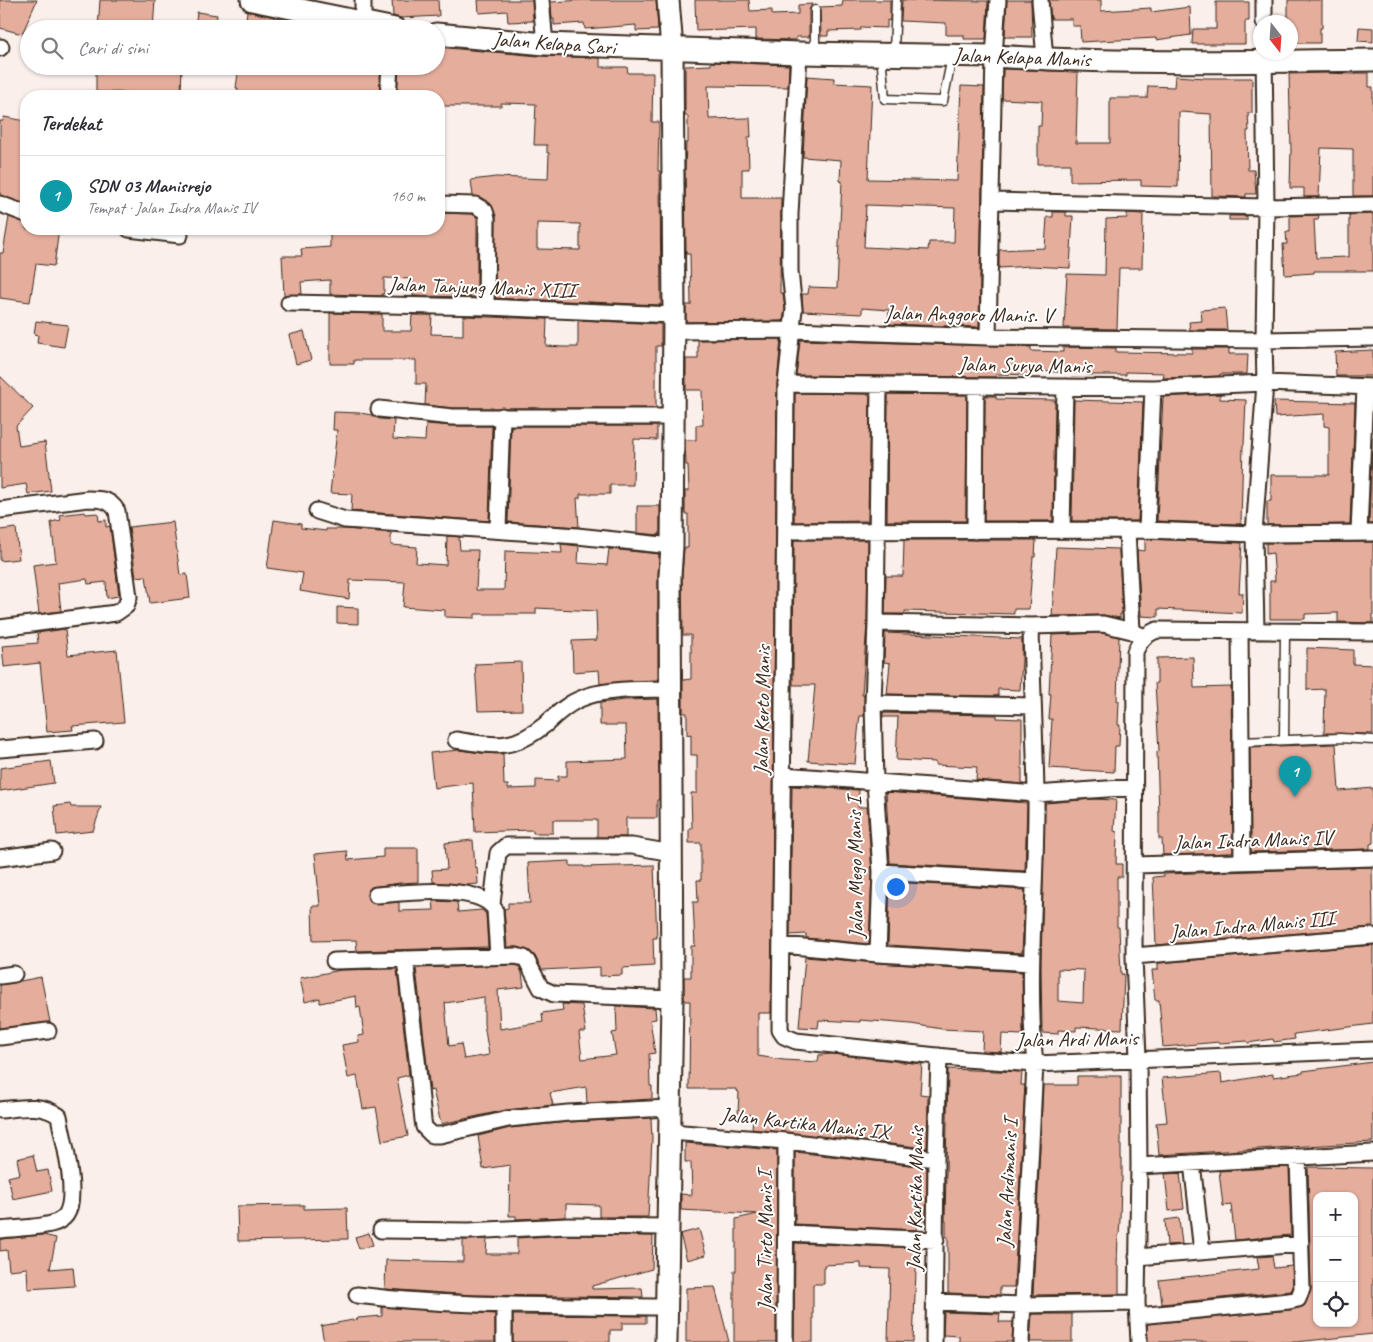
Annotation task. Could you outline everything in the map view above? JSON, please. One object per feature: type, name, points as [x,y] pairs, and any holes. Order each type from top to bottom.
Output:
[{"type":"main road","points":[[252,0],[349,20]]},
{"type":"main road","points":[[666,1342],[672,999],[670,576],[672,546],[674,323],[672,49],[668,0]]},
{"type":"main road","name":"Jalan Kelapa Sari","points":[[445,35],[545,44],[672,49]]},
{"type":"main road","name":"Jalan Kelapa Manis","points":[[672,49],[994,56],[1045,59],[1253,57]]},
{"type":"main road","name":"Jalan Kelapa Manis","points":[[1298,58],[1373,60]]},
{"type":"street","points":[[362,0],[363,20]]},
{"type":"street","points":[[541,0],[545,44]]},
{"type":"street","points":[[988,337],[994,56],[998,0]]},
{"type":"street","points":[[1040,0],[1045,59]]},
{"type":"street","points":[[1264,0],[1264,15]]},
{"type":"street","name":"Jalan Kerto Manis","points":[[784,1036],[780,1030],[786,384],[794,309],[790,271],[790,214],[807,53]]},
{"type":"street","points":[[1256,631],[1254,534],[1265,383],[1266,207],[1264,60]]},
{"type":"street","points":[[388,90],[389,75]]},
{"type":"street","points":[[992,200],[1266,207],[1373,205]]},
{"type":"street","points":[[0,204],[20,212]]},
{"type":"street","points":[[445,204],[475,204],[485,211],[487,218],[486,307]]},
{"type":"street","name":"Jalan Tanjung Manis XIII","points":[[289,303],[486,307],[674,323]]},
{"type":"street","name":"Jalan Anggoro Manis. V","points":[[674,323],[792,330],[988,337],[1264,340],[1373,338]]},
{"type":"street","name":"Jalan Surya Manis","points":[[786,384],[1153,388],[1265,383],[1369,387]]},
{"type":"street","name":"Jalan Mego Manis I","points":[[878,954],[881,872],[872,703],[876,623],[879,384]]},
{"type":"street","points":[[975,531],[976,386]]},
{"type":"street","points":[[1062,530],[1064,387]]},
{"type":"street","points":[[785,531],[1147,530],[1254,534],[1366,533],[1369,387]]},
{"type":"street","points":[[1147,530],[1153,388]]},
{"type":"street","points":[[379,410],[452,417],[673,417]]},
{"type":"street","points":[[498,530],[502,416]]},
{"type":"street","points":[[0,510],[88,499],[110,502],[116,511],[129,590],[126,606],[122,610],[109,614],[0,628]]},
{"type":"street","points":[[317,511],[345,520],[577,536],[672,546]]},
{"type":"street","points":[[1127,530],[1139,641],[1135,652],[1134,956],[1138,1059],[1139,1166],[1137,1257],[1139,1342]]},
{"type":"street","points":[[876,623],[1031,626],[1103,624],[1138,634],[1157,630],[1373,632]]},
{"type":"street","name":"Jalan Ardimanis I","points":[[1021,1342],[1035,1064],[1032,1035],[1031,963],[1036,794],[1031,626]]},
{"type":"street","points":[[1240,631],[1242,862]]},
{"type":"street","points":[[456,740],[496,746],[512,743],[535,733],[578,699],[594,693],[670,689]]},
{"type":"street","points":[[872,703],[1032,706]]},
{"type":"street","points":[[0,749],[95,740]]},
{"type":"street","points":[[783,775],[1036,794],[1135,787]]},
{"type":"street","points":[[498,956],[497,920],[492,904],[498,852],[506,846],[632,846],[672,852]]},
{"type":"street","points":[[0,858],[52,851]]},
{"type":"street","name":"Jalan Indra Manis IV","points":[[1135,865],[1373,858]]},
{"type":"street","points":[[881,872],[1034,881]]},
{"type":"street","points":[[376,895],[439,892],[469,895],[492,904]]},
{"type":"street","name":"Jalan Indra Manis III","points":[[1134,956],[1373,936]]},
{"type":"street","points":[[782,945],[878,954],[1031,963]]},
{"type":"street","points":[[334,961],[516,956],[524,958],[541,988],[554,994],[672,999]]},
{"type":"street","points":[[404,959],[424,1127],[432,1135],[440,1135],[508,1119],[568,1113],[670,1108]]},
{"type":"street","points":[[0,1037],[48,1032]]},
{"type":"street","name":"Jalan Ardi Manis","points":[[784,1036],[796,1041],[1035,1064],[1373,1050]]},
{"type":"street","name":"Jalan Kartika Manis","points":[[934,1342],[936,1159],[940,1056]]},
{"type":"street","points":[[0,1110],[32,1107],[50,1110],[58,1116],[71,1183],[71,1199],[66,1214],[52,1224],[0,1230]]},
{"type":"street","name":"Jalan Kartika Manis IX","points":[[670,1132],[786,1141],[936,1159]]},
{"type":"street","name":"Jalan Tirto Manis I","points":[[786,1141],[786,1342]]},
{"type":"street","points":[[1139,1166],[1373,1152]]},
{"type":"street","points":[[934,1302],[1138,1309],[1289,1301],[1298,1298],[1302,1289],[1298,1157]]},
{"type":"street","points":[[1192,1163],[1202,1252]]},
{"type":"street","points":[[380,1230],[469,1231],[567,1226],[668,1227]]},
{"type":"street","points":[[786,1233],[936,1240]]},
{"type":"street","points":[[1137,1257],[1301,1244]]},
{"type":"street","points":[[358,1295],[390,1299],[504,1304],[666,1307]]},
{"type":"street","points":[[504,1304],[504,1342]]},
{"type":"lane","points":[[896,0],[888,54],[885,99],[943,101],[952,55]]},
{"type":"lane","points":[[807,53],[815,10]]},
{"type":"lane","points":[[1284,740],[1285,631]]},
{"type":"lane","points":[[1241,742],[1340,738],[1373,740]]},
{"type":"building","points":[[0,0],[37,0],[28,20],[20,20],[20,33],[0,28]]},
{"type":"building","points":[[100,0],[155,0],[154,20],[99,20]]},
{"type":"building","points":[[392,0],[438,0],[439,16],[401,18],[393,16]]},
{"type":"building","points":[[478,0],[532,0],[533,21],[508,22],[507,11],[479,13]]},
{"type":"building","points":[[656,0],[658,30],[636,31],[636,25],[585,29],[584,23],[554,25],[551,2]]},
{"type":"building","points":[[695,0],[749,0],[750,11],[772,10],[772,15],[798,14],[798,5],[812,4],[809,10],[809,37],[796,37],[796,40],[756,39],[756,29],[696,31]]},
{"type":"building","points":[[843,0],[890,0],[890,21],[887,20],[887,28],[861,27],[861,30],[828,31],[828,36],[821,36],[820,7],[842,6]]},
{"type":"building","points":[[902,0],[988,1],[986,39],[964,39],[964,35],[946,35],[946,23],[901,21]]},
{"type":"building","points":[[1007,0],[1031,0],[1032,37],[1005,37]]},
{"type":"building","points":[[1049,0],[1101,0],[1101,11],[1151,8],[1151,12],[1190,7],[1191,35],[1156,40],[1156,38],[1081,42],[1080,26],[1072,26],[1072,19],[1051,19]]},
{"type":"building","points":[[1288,0],[1322,0],[1320,43],[1298,43],[1298,15],[1288,15]]},
{"type":"building","points":[[1216,2],[1249,2],[1249,21],[1245,21],[1245,44],[1192,44],[1193,29],[1216,29]]},
{"type":"building","points":[[247,11],[274,17],[274,20],[246,20]]},
{"type":"building","points":[[197,12],[217,15],[216,20],[196,20]]},
{"type":"building","points":[[1359,27],[1373,28],[1373,42],[1358,41]]},
{"type":"building","points":[[445,48],[539,56],[600,58],[600,67],[627,67],[628,73],[653,73],[652,122],[659,122],[658,171],[660,171],[661,305],[495,298],[496,216],[490,203],[480,197],[473,196],[471,180],[496,177],[548,179],[549,153],[547,153],[547,145],[534,145],[536,104],[501,103],[501,106],[445,106],[445,90],[397,90],[398,75],[445,75]],"holes":[[[537,223],[580,224],[580,250],[537,249]]]},
{"type":"building","points":[[711,62],[789,65],[788,87],[708,86],[709,119],[750,118],[751,137],[748,137],[749,169],[742,169],[742,198],[781,198],[780,293],[783,293],[785,309],[783,321],[686,322],[686,305],[691,305],[690,254],[686,254],[685,171],[688,116],[685,116],[685,66],[711,65]]},
{"type":"building","points":[[1003,69],[1078,72],[1076,143],[1110,143],[1110,98],[1147,98],[1148,86],[1174,87],[1175,76],[1252,78],[1252,113],[1248,113],[1249,131],[1247,131],[1248,170],[1254,170],[1256,194],[1246,194],[1246,197],[1212,196],[1211,114],[1179,112],[1178,187],[1141,186],[1141,180],[1070,181],[1070,164],[1038,164],[1038,126],[1041,126],[1042,101],[1002,99]]},
{"type":"building","points":[[1369,73],[1369,87],[1373,87],[1373,196],[1353,196],[1353,149],[1321,148],[1319,197],[1304,197],[1304,188],[1290,188],[1289,74]]},
{"type":"building","points":[[96,75],[182,75],[181,90],[96,90]]},
{"type":"building","points":[[238,75],[380,75],[379,90],[238,90],[238,88],[236,88]]},
{"type":"building","points":[[807,76],[834,78],[834,83],[872,85],[868,179],[957,181],[961,86],[984,87],[979,327],[888,324],[889,310],[862,308],[862,314],[803,311],[802,294],[808,294],[809,287],[837,288],[842,181],[840,181],[841,160],[803,157]],"holes":[[[866,205],[955,208],[954,242],[929,242],[928,250],[864,247]]]},
{"type":"building","points":[[4,117],[20,120],[20,202],[0,195],[0,121],[3,121]]},
{"type":"building","points":[[1053,212],[1066,212],[1066,216],[1073,216],[1070,268],[1031,266],[999,268],[999,250],[1045,248],[1047,217],[1053,217]]},
{"type":"building","points":[[445,213],[472,214],[477,217],[477,297],[413,296],[413,279],[384,278],[384,294],[382,296],[330,294],[330,280],[301,282],[302,294],[284,295],[282,256],[302,256],[301,249],[330,247],[330,235],[445,235]]},
{"type":"building","points":[[1127,213],[1143,214],[1142,268],[1119,268],[1117,329],[1064,328],[1067,274],[1105,275],[1106,219],[1127,218]]},
{"type":"building","points":[[1373,214],[1373,271],[1314,271],[1314,273],[1285,275],[1283,244],[1287,244],[1286,232],[1290,232],[1290,216],[1319,215],[1318,220],[1314,220],[1316,258],[1349,257],[1349,215]]},
{"type":"building","points":[[1229,216],[1247,216],[1247,220],[1229,220]]},
{"type":"building","points":[[9,217],[20,221],[20,235],[58,235],[54,266],[36,264],[30,302],[0,298],[0,253],[3,253]]},
{"type":"building","points":[[1225,308],[1227,330],[1190,330],[1189,322],[1202,321],[1201,310]]},
{"type":"building","points":[[330,313],[382,314],[382,331],[411,331],[412,315],[432,315],[431,334],[463,335],[463,316],[547,319],[546,346],[563,347],[578,347],[578,320],[661,324],[661,346],[656,346],[656,408],[453,408],[425,405],[426,384],[416,384],[416,360],[354,360],[354,364],[330,364]]},
{"type":"building","points":[[36,321],[68,325],[64,347],[37,343],[38,335],[34,334]]},
{"type":"building","points":[[304,331],[311,360],[296,364],[289,335]]},
{"type":"building","points":[[781,339],[777,384],[771,1013],[758,1013],[758,1056],[818,1062],[819,1055],[832,1054],[922,1064],[920,1094],[928,1095],[927,1148],[752,1129],[753,1115],[738,1114],[739,1092],[736,1089],[689,1089],[690,1001],[684,1001],[684,977],[691,977],[691,946],[695,946],[693,902],[698,902],[697,880],[701,880],[701,843],[689,843],[689,828],[692,828],[691,793],[697,793],[697,755],[691,755],[691,734],[687,735],[687,713],[683,713],[683,680],[691,679],[691,635],[683,635],[682,576],[684,548],[688,548],[688,514],[685,514],[685,491],[689,491],[685,440],[696,440],[696,425],[703,425],[702,390],[686,390],[686,359],[698,359],[698,340]]},
{"type":"building","points":[[800,340],[1031,347],[1031,351],[1063,352],[1063,347],[1116,348],[1116,352],[1192,353],[1192,349],[1229,349],[1229,354],[1248,354],[1247,374],[1163,378],[1164,373],[1126,372],[1126,375],[1087,375],[1087,373],[1031,371],[1031,375],[996,374],[996,377],[796,375]]},
{"type":"building","points":[[1373,350],[1373,376],[1336,376],[1335,352]]},
{"type":"building","points":[[0,376],[33,408],[16,426],[19,446],[45,442],[51,491],[28,494],[26,484],[0,488]]},
{"type":"building","points":[[795,393],[870,394],[868,521],[794,522]]},
{"type":"building","points":[[888,394],[967,395],[966,521],[887,521]]},
{"type":"building","points":[[1220,394],[1220,399],[1246,400],[1241,524],[1157,521],[1163,397]]},
{"type":"building","points":[[985,396],[996,396],[996,399],[1055,400],[1053,521],[984,521]]},
{"type":"building","points":[[1074,400],[1143,402],[1138,521],[1072,521]]},
{"type":"building","points":[[1274,401],[1355,403],[1350,524],[1267,525],[1267,501],[1271,501],[1271,475],[1329,475],[1329,427],[1324,426],[1324,414],[1275,417]]},
{"type":"building","points":[[334,412],[360,413],[372,415],[380,419],[394,420],[393,439],[425,441],[426,424],[492,426],[489,521],[351,511],[352,494],[330,493],[337,430],[333,430]]},
{"type":"building","points":[[511,426],[657,426],[657,440],[634,439],[633,485],[610,485],[610,494],[580,494],[580,498],[577,498],[579,527],[508,522]]},
{"type":"building","points":[[1372,437],[1373,524],[1369,524]]},
{"type":"building","points":[[637,506],[660,506],[660,535],[637,533]]},
{"type":"building","points":[[85,512],[86,514],[98,513],[99,521],[106,520],[106,527],[110,526],[119,596],[107,598],[106,582],[88,584],[87,579],[58,583],[61,611],[39,614],[33,565],[56,562],[51,522],[61,520],[60,515]]},
{"type":"building","points":[[274,520],[301,524],[301,528],[326,531],[326,529],[345,529],[391,533],[391,545],[417,547],[416,563],[446,565],[447,536],[461,537],[459,538],[460,550],[478,550],[476,590],[504,590],[505,551],[562,553],[561,544],[579,546],[578,563],[607,565],[609,549],[659,554],[658,680],[600,684],[599,670],[573,672],[572,641],[597,640],[596,611],[536,608],[536,614],[475,614],[475,618],[445,617],[445,610],[403,607],[405,582],[350,580],[349,599],[300,591],[303,573],[267,568]]},
{"type":"building","points":[[173,522],[180,575],[187,574],[190,598],[150,603],[146,576],[136,577],[129,527]]},
{"type":"building","points":[[16,528],[19,559],[0,561],[0,530]]},
{"type":"building","points":[[1145,539],[1242,543],[1239,593],[1243,593],[1242,613],[1158,609],[1158,617],[1141,616],[1137,550],[1145,551]]},
{"type":"building","points":[[794,540],[868,540],[867,623],[862,695],[864,695],[864,716],[860,716],[855,764],[808,761],[815,685],[793,685]]},
{"type":"building","points":[[904,540],[1036,540],[1029,609],[1014,609],[1014,614],[905,611],[905,614],[885,614],[886,576],[903,576]]},
{"type":"building","points":[[1373,542],[1373,623],[1338,622],[1338,613],[1305,614],[1305,619],[1270,619],[1270,581],[1275,581],[1273,553],[1266,554],[1266,543]]},
{"type":"building","points":[[1056,547],[1119,549],[1122,614],[1120,614],[1120,618],[1103,615],[1052,616]]},
{"type":"building","points":[[337,607],[358,608],[358,624],[337,623]]},
{"type":"building","points":[[65,629],[68,655],[117,650],[124,722],[72,726],[73,730],[47,732],[40,663],[4,667],[2,646],[38,643],[37,633]]},
{"type":"building","points":[[885,633],[1022,639],[1020,690],[998,689],[998,696],[887,694],[890,663],[884,662]]},
{"type":"building","points":[[1102,633],[1119,637],[1117,701],[1119,701],[1118,725],[1120,725],[1119,746],[1115,746],[1114,772],[1049,768],[1052,719],[1049,719],[1051,694],[1049,694],[1052,635]]},
{"type":"building","points":[[1307,648],[1353,650],[1353,664],[1373,665],[1373,734],[1324,733],[1325,689],[1307,690]]},
{"type":"building","points":[[1193,657],[1194,688],[1231,687],[1233,853],[1163,855],[1162,839],[1159,839],[1157,752],[1159,751],[1155,683],[1157,683],[1157,658]]},
{"type":"building","points":[[521,662],[522,710],[478,711],[475,664]]},
{"type":"building","points":[[658,699],[659,800],[657,800],[657,818],[626,818],[626,837],[597,837],[597,820],[553,820],[553,833],[533,833],[533,830],[475,832],[473,783],[434,788],[430,753],[459,750],[503,754],[504,785],[508,785],[508,789],[536,788],[536,780],[558,781],[558,776],[567,776],[567,761],[627,759],[626,725],[600,725],[600,703]]},
{"type":"building","points":[[883,713],[997,715],[997,718],[1022,719],[1022,784],[976,780],[977,767],[935,765],[935,762],[896,760],[898,717],[883,717]]},
{"type":"building","points":[[1336,744],[1339,791],[1373,788],[1373,843],[1370,844],[1370,849],[1251,852],[1250,747]]},
{"type":"building","points":[[51,761],[54,783],[0,791],[0,768]]},
{"type":"building","points":[[792,786],[859,790],[858,807],[867,807],[872,872],[869,944],[806,938],[806,934],[790,935]]},
{"type":"building","points":[[886,792],[1027,803],[1025,871],[890,863]]},
{"type":"building","points":[[1093,799],[1116,800],[1114,831],[1117,832],[1116,864],[1122,864],[1122,877],[1117,877],[1117,927],[1119,927],[1121,974],[1124,974],[1122,1029],[1076,1027],[1076,1031],[1058,1030],[1058,1034],[1042,1033],[1041,963],[1045,803]],"holes":[[[1058,969],[1084,970],[1083,1003],[1058,1001]]]},
{"type":"building","points":[[70,804],[71,807],[101,807],[93,831],[57,835],[54,806]]},
{"type":"building","points":[[473,840],[478,884],[433,882],[432,870],[447,869],[445,843]]},
{"type":"building","points":[[383,848],[418,848],[418,882],[371,887],[367,895],[369,901],[376,904],[399,902],[399,911],[434,910],[433,901],[457,902],[458,912],[482,910],[486,914],[488,947],[357,951],[356,940],[313,941],[312,906],[320,906],[315,854],[347,851],[348,860],[383,857]]},
{"type":"building","points":[[570,861],[570,866],[584,867],[654,865],[657,938],[653,938],[654,966],[622,968],[622,975],[600,976],[600,967],[542,970],[535,956],[530,951],[518,947],[507,947],[504,909],[508,908],[508,903],[530,903],[528,863]]},
{"type":"building","points":[[1372,867],[1373,927],[1156,945],[1153,877],[1164,876],[1164,874]]},
{"type":"building","points":[[890,882],[1025,890],[1022,953],[888,945]]},
{"type":"building","points":[[1373,945],[1373,1024],[1294,1034],[1295,1039],[1274,1042],[1273,1039],[1248,1043],[1247,1041],[1219,1042],[1163,1047],[1159,1000],[1155,1000],[1152,970],[1158,970],[1158,963]]},
{"type":"building","points":[[805,957],[1022,972],[1023,1033],[1022,1035],[1002,1034],[1001,1052],[982,1051],[983,1031],[942,1029],[911,1024],[860,1020],[860,1022],[819,1020],[818,1028],[799,1027]]},
{"type":"building","points":[[519,966],[524,987],[498,990],[500,1029],[543,1022],[542,1013],[563,1010],[562,1004],[582,1005],[586,1032],[579,1032],[582,1059],[616,1055],[612,1033],[617,1032],[616,1006],[655,1008],[656,1019],[650,1020],[655,1053],[649,1054],[652,1099],[587,1103],[586,1087],[550,1093],[553,1105],[506,1110],[441,1124],[433,1090],[430,1091],[416,968]],"holes":[[[484,997],[484,1024],[489,1055],[464,1059],[461,1044],[449,1046],[445,1003]]]},
{"type":"building","points":[[397,969],[409,1075],[397,1078],[408,1136],[382,1141],[376,1107],[363,1109],[357,1076],[348,1078],[342,1045],[359,1042],[358,1036],[364,1035],[360,1007],[357,1008],[356,996],[320,1003],[320,998],[305,1002],[300,978],[341,970]]},
{"type":"building","points":[[41,977],[50,1022],[0,1028],[0,985]]},
{"type":"building","points":[[1373,1062],[1373,1142],[1159,1155],[1156,1123],[1167,1122],[1162,1078],[1221,1073],[1222,1083],[1273,1074],[1273,1077]]},
{"type":"building","points":[[948,1069],[1022,1072],[1021,1085],[1025,1085],[1014,1287],[1000,1287],[1000,1295],[948,1293],[948,1237],[946,1237],[945,1221]]},
{"type":"building","points":[[1077,1076],[1121,1076],[1122,1182],[1117,1266],[1119,1266],[1119,1294],[1033,1295],[1043,1085],[1077,1085]]},
{"type":"building","points":[[651,1118],[652,1139],[648,1217],[599,1217],[599,1205],[566,1204],[566,1217],[516,1219],[516,1216],[509,1216],[510,1165],[483,1169],[478,1136],[510,1128],[569,1122]]},
{"type":"building","points":[[685,1143],[777,1150],[776,1342],[734,1342],[736,1219],[757,1214],[681,1210],[681,1194],[692,1195],[691,1162],[685,1162]]},
{"type":"building","points":[[795,1152],[927,1167],[926,1221],[917,1221],[917,1230],[795,1224]]},
{"type":"building","points":[[33,1155],[37,1172],[48,1170],[52,1191],[13,1199],[8,1177],[20,1174],[17,1159]]},
{"type":"building","points":[[1289,1167],[1291,1235],[1235,1240],[1231,1205],[1223,1206],[1219,1171]]},
{"type":"building","points":[[1308,1167],[1373,1168],[1373,1334],[1296,1342],[1148,1342],[1147,1324],[1290,1310],[1304,1306],[1311,1289]]},
{"type":"building","points":[[1180,1173],[1184,1209],[1169,1211],[1165,1174]]},
{"type":"building","points":[[304,1205],[304,1209],[347,1208],[348,1239],[238,1241],[237,1206]]},
{"type":"building","points":[[1179,1218],[1182,1244],[1167,1245],[1165,1220]]},
{"type":"building","points":[[699,1229],[706,1255],[687,1260],[680,1234]]},
{"type":"building","points":[[369,1233],[373,1245],[359,1249],[355,1237]]},
{"type":"building","points":[[43,1235],[56,1238],[50,1269],[73,1267],[75,1286],[28,1289],[27,1268],[9,1270],[7,1250],[0,1251],[0,1239]]},
{"type":"building","points":[[567,1235],[653,1236],[652,1269],[592,1286],[592,1289],[642,1288],[643,1297],[473,1295],[385,1289],[386,1260],[463,1262],[463,1240],[487,1239],[486,1254],[517,1254],[517,1238]]},
{"type":"building","points":[[795,1243],[917,1248],[913,1342],[888,1341],[890,1269],[861,1268],[861,1263],[824,1265],[824,1284],[813,1284],[813,1342],[794,1342]]},
{"type":"building","points":[[1272,1256],[1274,1268],[1292,1266],[1293,1287],[1291,1291],[1162,1304],[1159,1280],[1259,1269],[1257,1257]]},
{"type":"building","points":[[715,1287],[729,1342],[686,1342],[686,1288]]},
{"type":"building","points":[[382,1307],[495,1314],[495,1342],[324,1342],[321,1326],[358,1318],[382,1316]]},
{"type":"building","points":[[944,1312],[1000,1314],[999,1322],[1013,1322],[1012,1342],[959,1342],[959,1336],[943,1335]]},
{"type":"building","points":[[1032,1314],[1072,1314],[1072,1342],[1030,1342]]},
{"type":"building","points":[[513,1315],[646,1316],[646,1323],[622,1323],[622,1330],[610,1330],[610,1342],[513,1342]]},
{"type":"place","name":"SDN 03 Manisrejo","points":[[1295,797]]}]
